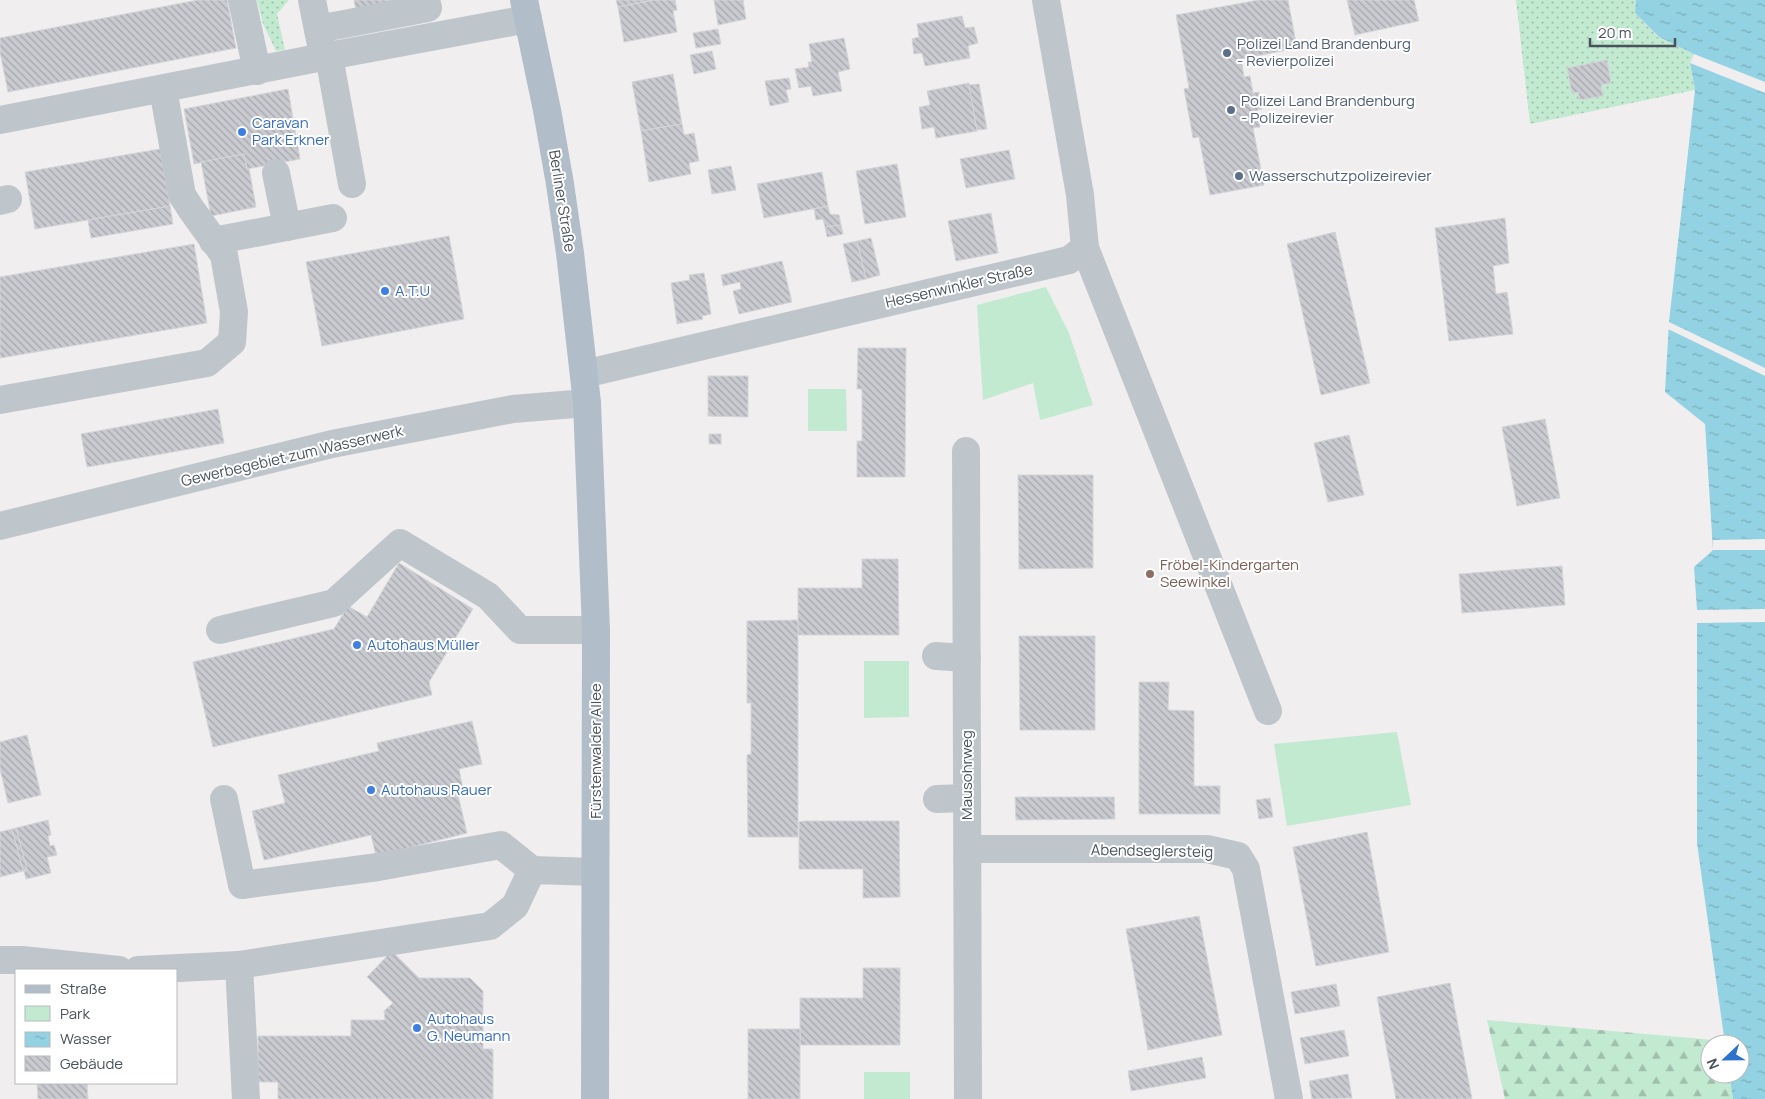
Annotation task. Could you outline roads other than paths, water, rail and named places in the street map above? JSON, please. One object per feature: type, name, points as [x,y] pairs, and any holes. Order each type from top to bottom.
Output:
[{"type":"main road","name":"Berliner Straße","points":[[526,9],[560,184],[587,403]]},
{"type":"main road","name":"Fürstenwalder Allee","points":[[587,403],[596,630],[595,1099]]},
{"type":"street","points":[[242,0],[257,70]]},
{"type":"street","points":[[312,0],[326,56],[352,184]]},
{"type":"street","points":[[318,28],[428,8],[426,0]]},
{"type":"street","points":[[1046,0],[1080,195],[1085,248],[1268,711]]},
{"type":"street","points":[[0,120],[326,56],[526,9]]},
{"type":"street","points":[[0,400],[207,363],[232,342],[234,312],[224,255],[182,195],[163,89]]},
{"type":"street","points":[[276,173],[287,227]]},
{"type":"street","points":[[214,241],[333,218]]},
{"type":"street","name":"Hessenwinkler Straße","points":[[584,374],[1069,260],[1085,248]]},
{"type":"street","name":"Gewerbegebiet zum Wasserwerk","points":[[0,526],[332,444],[513,409],[587,403]]},
{"type":"street","name":"Mausohrweg","points":[[966,451],[968,1099]]},
{"type":"street","points":[[220,630],[334,603],[400,542],[488,596],[520,630],[596,630]]},
{"type":"street","points":[[936,656],[967,658]]},
{"type":"street","points":[[937,799],[967,798]]},
{"type":"street","points":[[224,799],[242,885],[378,867],[501,845],[532,870],[595,872]]},
{"type":"street","name":"Abendseglersteig","points":[[968,849],[1207,849],[1238,856],[1246,869],[1288,1099]]},
{"type":"street","points":[[158,969],[239,965],[490,926],[515,906],[532,870]]},
{"type":"street","points":[[0,960],[22,960],[109,969]]},
{"type":"street","points":[[239,965],[246,1099]]},
{"type":"water","points":[[1636,0],[1765,0],[1765,1099],[1733,1099],[1731,1084],[1750,1084],[1750,1034],[1724,1034],[1697,843],[1697,610],[1694,567],[1713,550],[1705,424],[1665,392],[1669,322],[1695,90],[1690,63],[1694,54],[1659,37],[1635,13]]},
{"type":"place","name":"Polizei Land Brandenburg - Revierpolizei","points":[[1227,53]]},
{"type":"place","name":"Polizei Land Brandenburg - Polizeirevier","points":[[1231,110]]},
{"type":"place","name":"Caravan Park Erkner","points":[[242,132]]},
{"type":"place","name":"Wasserschutzpolizeirevier","points":[[1239,176]]},
{"type":"place","name":"A.T.U","points":[[385,291]]},
{"type":"place","name":"Fröbel-Kindergarten Seewinkel","points":[[1150,574]]},
{"type":"place","name":"Autohaus Müller","points":[[357,645]]},
{"type":"place","name":"Autohaus Rauer","points":[[371,790]]},
{"type":"place","name":"Autohaus G. Neumann","points":[[417,1028]]}]
